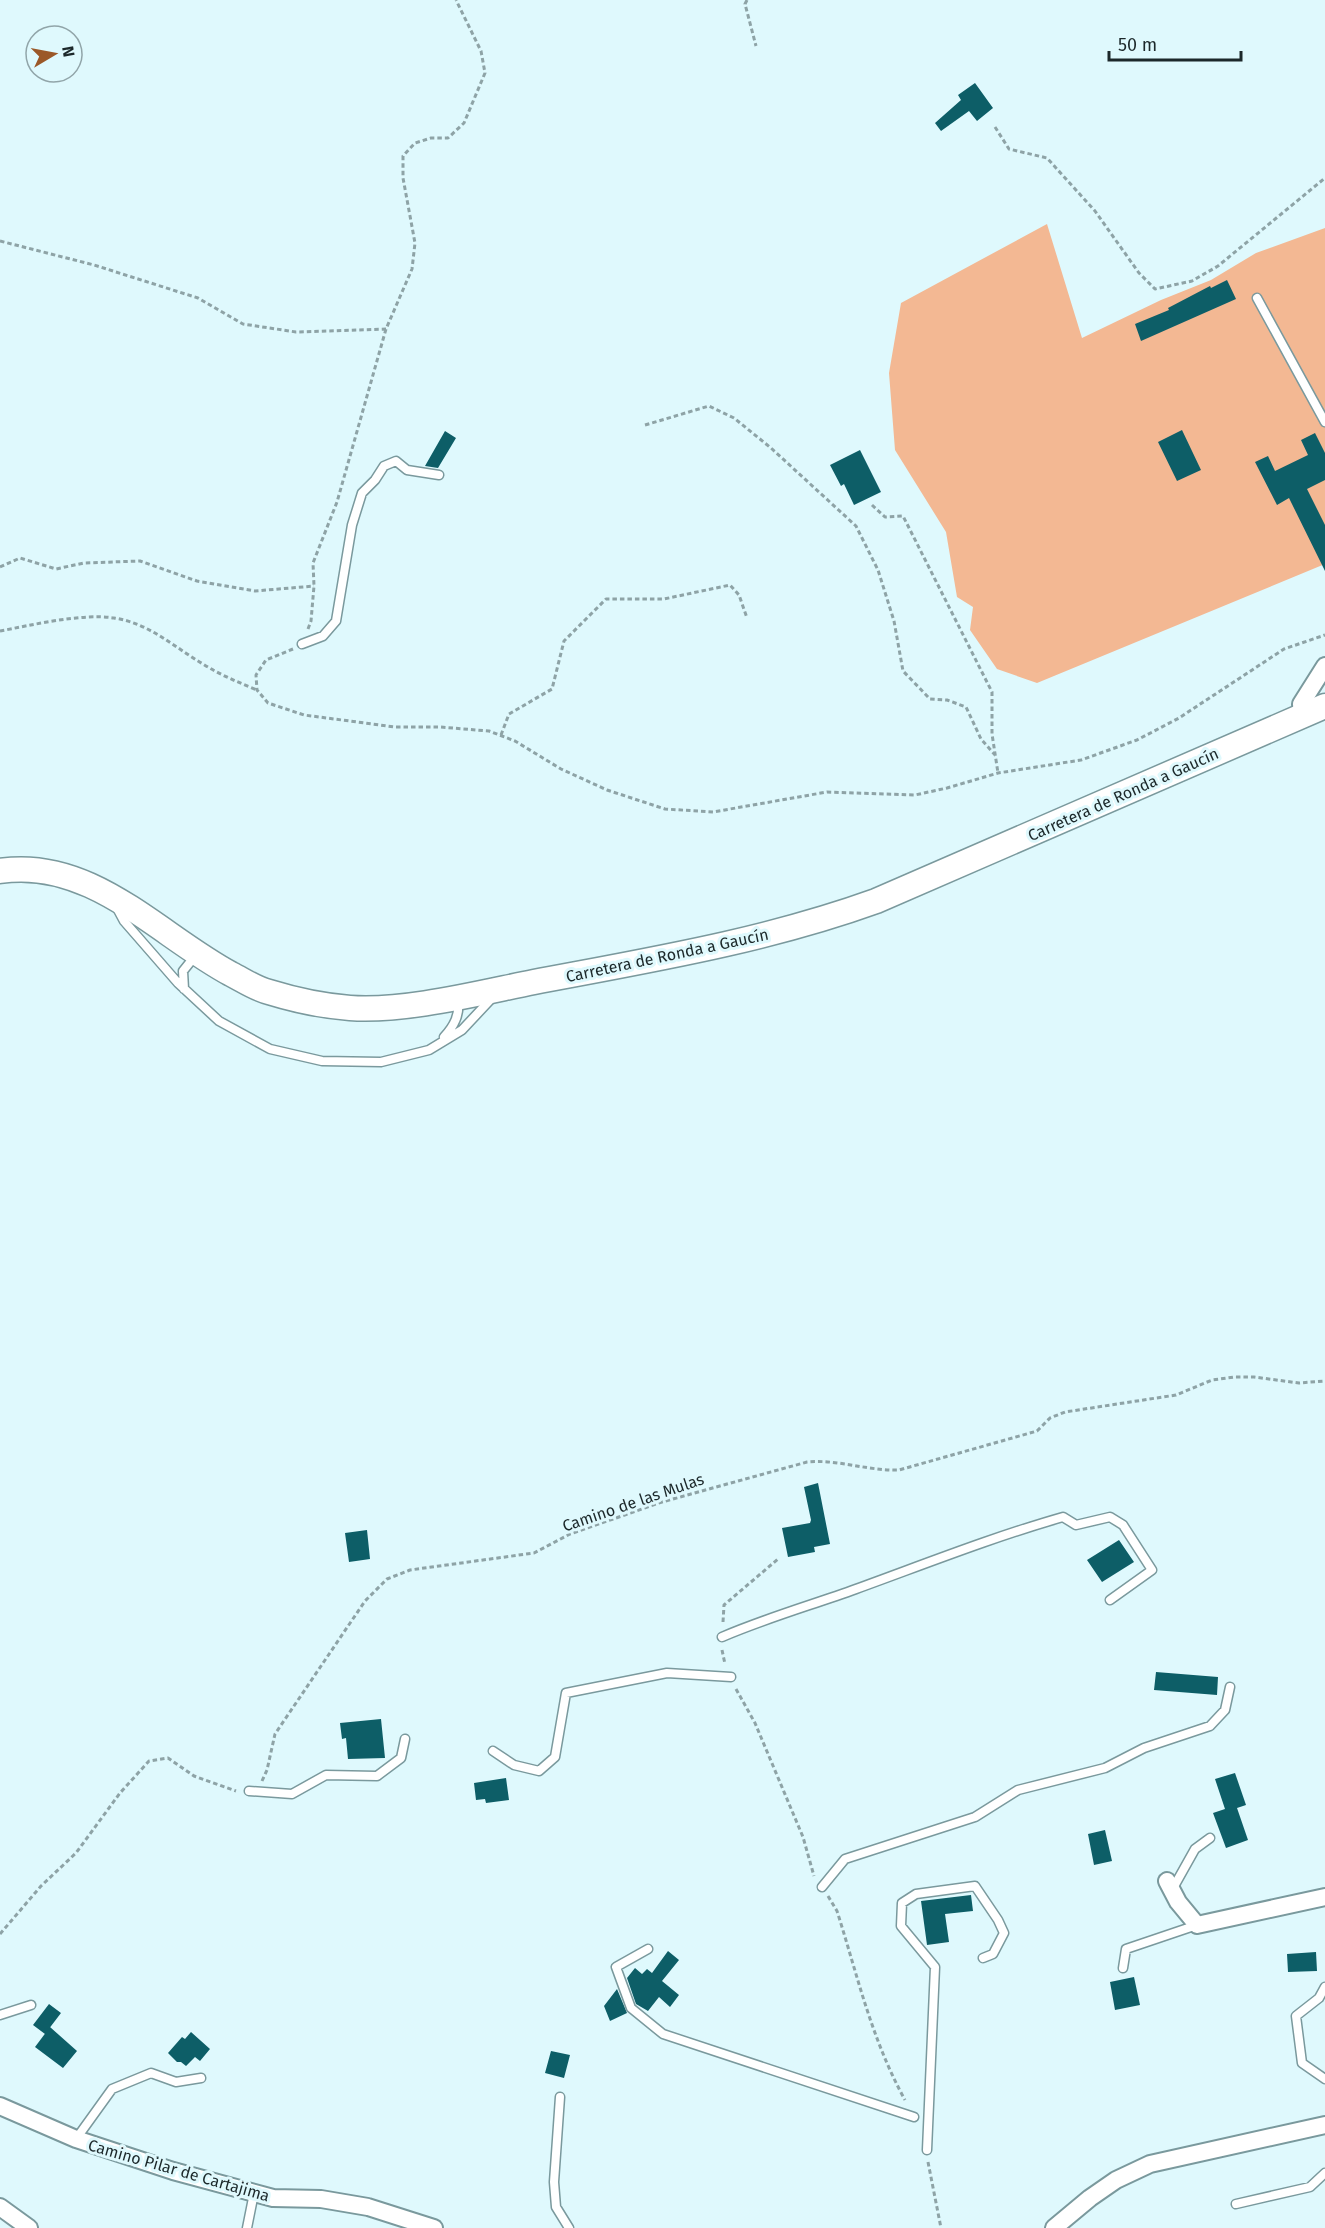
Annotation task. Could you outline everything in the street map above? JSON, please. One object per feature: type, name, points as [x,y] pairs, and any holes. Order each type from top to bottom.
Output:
[{"type":"main road","name":"Carretera de Ronda a Gaucín","points":[[0,871],[12,869],[46,871],[75,878],[140,914],[206,961],[265,992],[309,1003],[352,1008],[388,1007],[453,998],[744,941],[823,920],[876,901],[1325,706]]},
{"type":"street","points":[[1302,716],[1301,704],[1325,666]]},
{"type":"street","points":[[1170,1885],[1178,1902],[1197,1925],[1325,1897]]},
{"type":"street","name":"Camino Pilar de Cartajima","points":[[0,2106],[76,2139],[173,2171],[273,2198],[321,2199],[368,2207],[434,2228]]},
{"type":"street","points":[[1054,2228],[1116,2180],[1150,2164],[1325,2125]]},
{"type":"street","points":[[0,2206],[29,2228]]},
{"type":"lane","points":[[1257,298],[1325,422]]},
{"type":"lane","points":[[302,644],[323,636],[336,621],[352,525],[362,493],[375,480],[384,466],[396,461],[407,470],[439,475]]},
{"type":"lane","points":[[109,895],[124,921],[184,989],[219,1021],[270,1049],[322,1061],[381,1062],[429,1050],[462,1030],[491,999],[510,987]]},
{"type":"lane","points":[[184,989],[183,970],[191,961],[206,961]]},
{"type":"lane","points":[[438,1044],[453,1026],[459,1011],[458,1001],[453,998]]},
{"type":"lane","points":[[722,1636],[1022,1529],[1064,1517],[1076,1525],[1110,1517],[1123,1525],[1152,1570],[1110,1600]]},
{"type":"lane","points":[[493,1751],[514,1765],[539,1771],[555,1757],[566,1693],[667,1673],[731,1677]]},
{"type":"lane","points":[[822,1887],[845,1859],[975,1817],[1018,1790],[1105,1768],[1144,1748],[1210,1726],[1224,1710],[1230,1687]]},
{"type":"lane","points":[[249,1791],[292,1794],[326,1775],[377,1776],[401,1758],[405,1739]]},
{"type":"lane","points":[[1170,1885],[1195,1849],[1210,1838]]},
{"type":"lane","points":[[927,2150],[935,1966],[901,1926],[902,1903],[916,1894],[975,1886],[1004,1933],[993,1954],[983,1958]]},
{"type":"lane","points":[[1123,1968],[1126,1948],[1197,1925]]},
{"type":"lane","points":[[648,1949],[616,1967],[631,2008],[663,2034],[914,2117]]},
{"type":"lane","points":[[1325,1987],[1319,1998],[1296,2016],[1302,2063],[1325,2079]]},
{"type":"lane","points":[[0,2015],[31,2005]]},
{"type":"lane","points":[[76,2139],[112,2089],[151,2073],[176,2082],[201,2078]]},
{"type":"lane","points":[[560,2097],[554,2182],[556,2207],[569,2228]]},
{"type":"lane","points":[[1236,2204],[1310,2187],[1325,2173]]},
{"type":"lane","points":[[247,2228],[254,2193]]},
{"type":"path","points":[[256,690],[256,675],[266,660],[302,644],[311,621],[313,563],[337,502],[386,330],[412,269],[415,243],[403,178],[403,156],[415,143],[431,138],[448,138],[464,123],[485,73],[481,51],[456,0]]},
{"type":"path","points":[[747,0],[745,3],[756,46]]},
{"type":"path","points":[[995,127],[1009,149],[1047,158],[1095,211],[1138,273],[1155,289],[1192,281],[1218,266],[1325,178]]},
{"type":"path","points":[[0,241],[94,265],[198,298],[243,324],[296,332],[386,330]]},
{"type":"path","points":[[645,425],[709,406],[734,418],[771,448],[856,526],[878,570],[894,621],[903,670],[930,699],[947,700],[966,707],[981,739],[996,756]]},
{"type":"path","points":[[872,505],[885,517],[903,516],[992,692],[992,734],[998,773]]},
{"type":"path","points":[[0,567],[20,558],[56,569],[84,563],[140,561],[197,580],[255,591],[314,585]]},
{"type":"path","points":[[501,735],[509,714],[552,689],[564,641],[606,599],[664,599],[729,585],[739,595],[747,618]]},
{"type":"path","points":[[0,631],[81,619],[114,618],[141,625],[227,678],[256,690],[268,703],[303,715],[395,727],[440,727],[489,731],[515,741],[561,770],[598,786],[665,809],[712,812],[827,792],[915,795],[998,773],[1081,760],[1137,740],[1179,718],[1284,649],[1325,635]]},
{"type":"path","name":"Camino de las Mulas","points":[[249,1791],[259,1786],[267,1770],[275,1734],[365,1600],[387,1579],[402,1573],[534,1553],[570,1534],[662,1502],[807,1462],[824,1460],[884,1470],[899,1470],[1037,1431],[1050,1418],[1065,1412],[1176,1395],[1212,1380],[1254,1377],[1299,1383],[1325,1381]]},
{"type":"path","points":[[0,1934],[40,1886],[76,1853],[120,1793],[149,1761],[168,1758],[194,1776],[243,1794],[249,1791]]},
{"type":"shaded area","points":[[1047,224],[1082,338],[1161,300],[1211,280],[1256,253],[1325,228],[1325,564],[1037,683],[997,669],[970,630],[973,607],[957,597],[946,532],[895,450],[889,373],[901,303]]},
{"type":"building","points":[[975,83],[993,108],[977,121],[969,111],[941,131],[935,123],[961,100],[958,95]]},
{"type":"building","points":[[1227,280],[1236,299],[1141,341],[1135,324],[1169,310],[1168,308],[1210,286],[1211,288]]},
{"type":"building","points":[[1182,430],[1201,470],[1177,481],[1158,442]]},
{"type":"building","points":[[445,431],[456,438],[438,468],[425,466]]},
{"type":"building","points":[[1315,433],[1325,453],[1325,480],[1307,489],[1325,525],[1325,571],[1289,498],[1277,505],[1255,462],[1268,456],[1275,471],[1308,455],[1301,440]]},
{"type":"building","points":[[860,450],[881,492],[854,505],[844,484],[841,486],[830,465]]},
{"type":"building","points":[[818,1483],[830,1544],[814,1547],[815,1552],[788,1557],[782,1528],[810,1523],[804,1487]]},
{"type":"building","points":[[367,1530],[370,1559],[349,1562],[345,1533]]},
{"type":"building","points":[[1119,1540],[1134,1562],[1102,1582],[1087,1560]]},
{"type":"building","points":[[1156,1672],[1218,1677],[1217,1695],[1154,1690]]},
{"type":"building","points":[[381,1719],[385,1758],[348,1759],[346,1738],[342,1739],[340,1723]]},
{"type":"building","points":[[1235,1773],[1246,1805],[1237,1808],[1248,1840],[1226,1848],[1213,1813],[1225,1809],[1215,1779]]},
{"type":"building","points":[[506,1778],[509,1800],[486,1803],[485,1799],[476,1800],[474,1783]]},
{"type":"building","points":[[1105,1830],[1112,1861],[1094,1865],[1088,1834]]},
{"type":"building","points":[[971,1895],[973,1911],[945,1914],[949,1942],[927,1945],[921,1901]]},
{"type":"building","points":[[668,1951],[679,1960],[662,1981],[679,1995],[670,2007],[659,1997],[648,2011],[636,2004],[627,1978],[635,1968],[642,1974],[647,1969],[652,1973]]},
{"type":"building","points":[[1316,1952],[1317,1971],[1288,1972],[1287,1954]]},
{"type":"building","points":[[1134,1977],[1140,2005],[1115,2010],[1110,1982]]},
{"type":"building","points":[[617,1989],[627,2013],[610,2021],[604,2006]]},
{"type":"building","points":[[49,2004],[61,2013],[45,2034],[33,2025]]},
{"type":"building","points":[[50,2027],[77,2051],[63,2068],[35,2047]]},
{"type":"building","points":[[191,2032],[210,2049],[200,2061],[195,2057],[186,2066],[177,2062],[168,2053],[182,2037],[185,2039]]},
{"type":"building","points":[[551,2051],[570,2055],[564,2078],[545,2073]]}]
